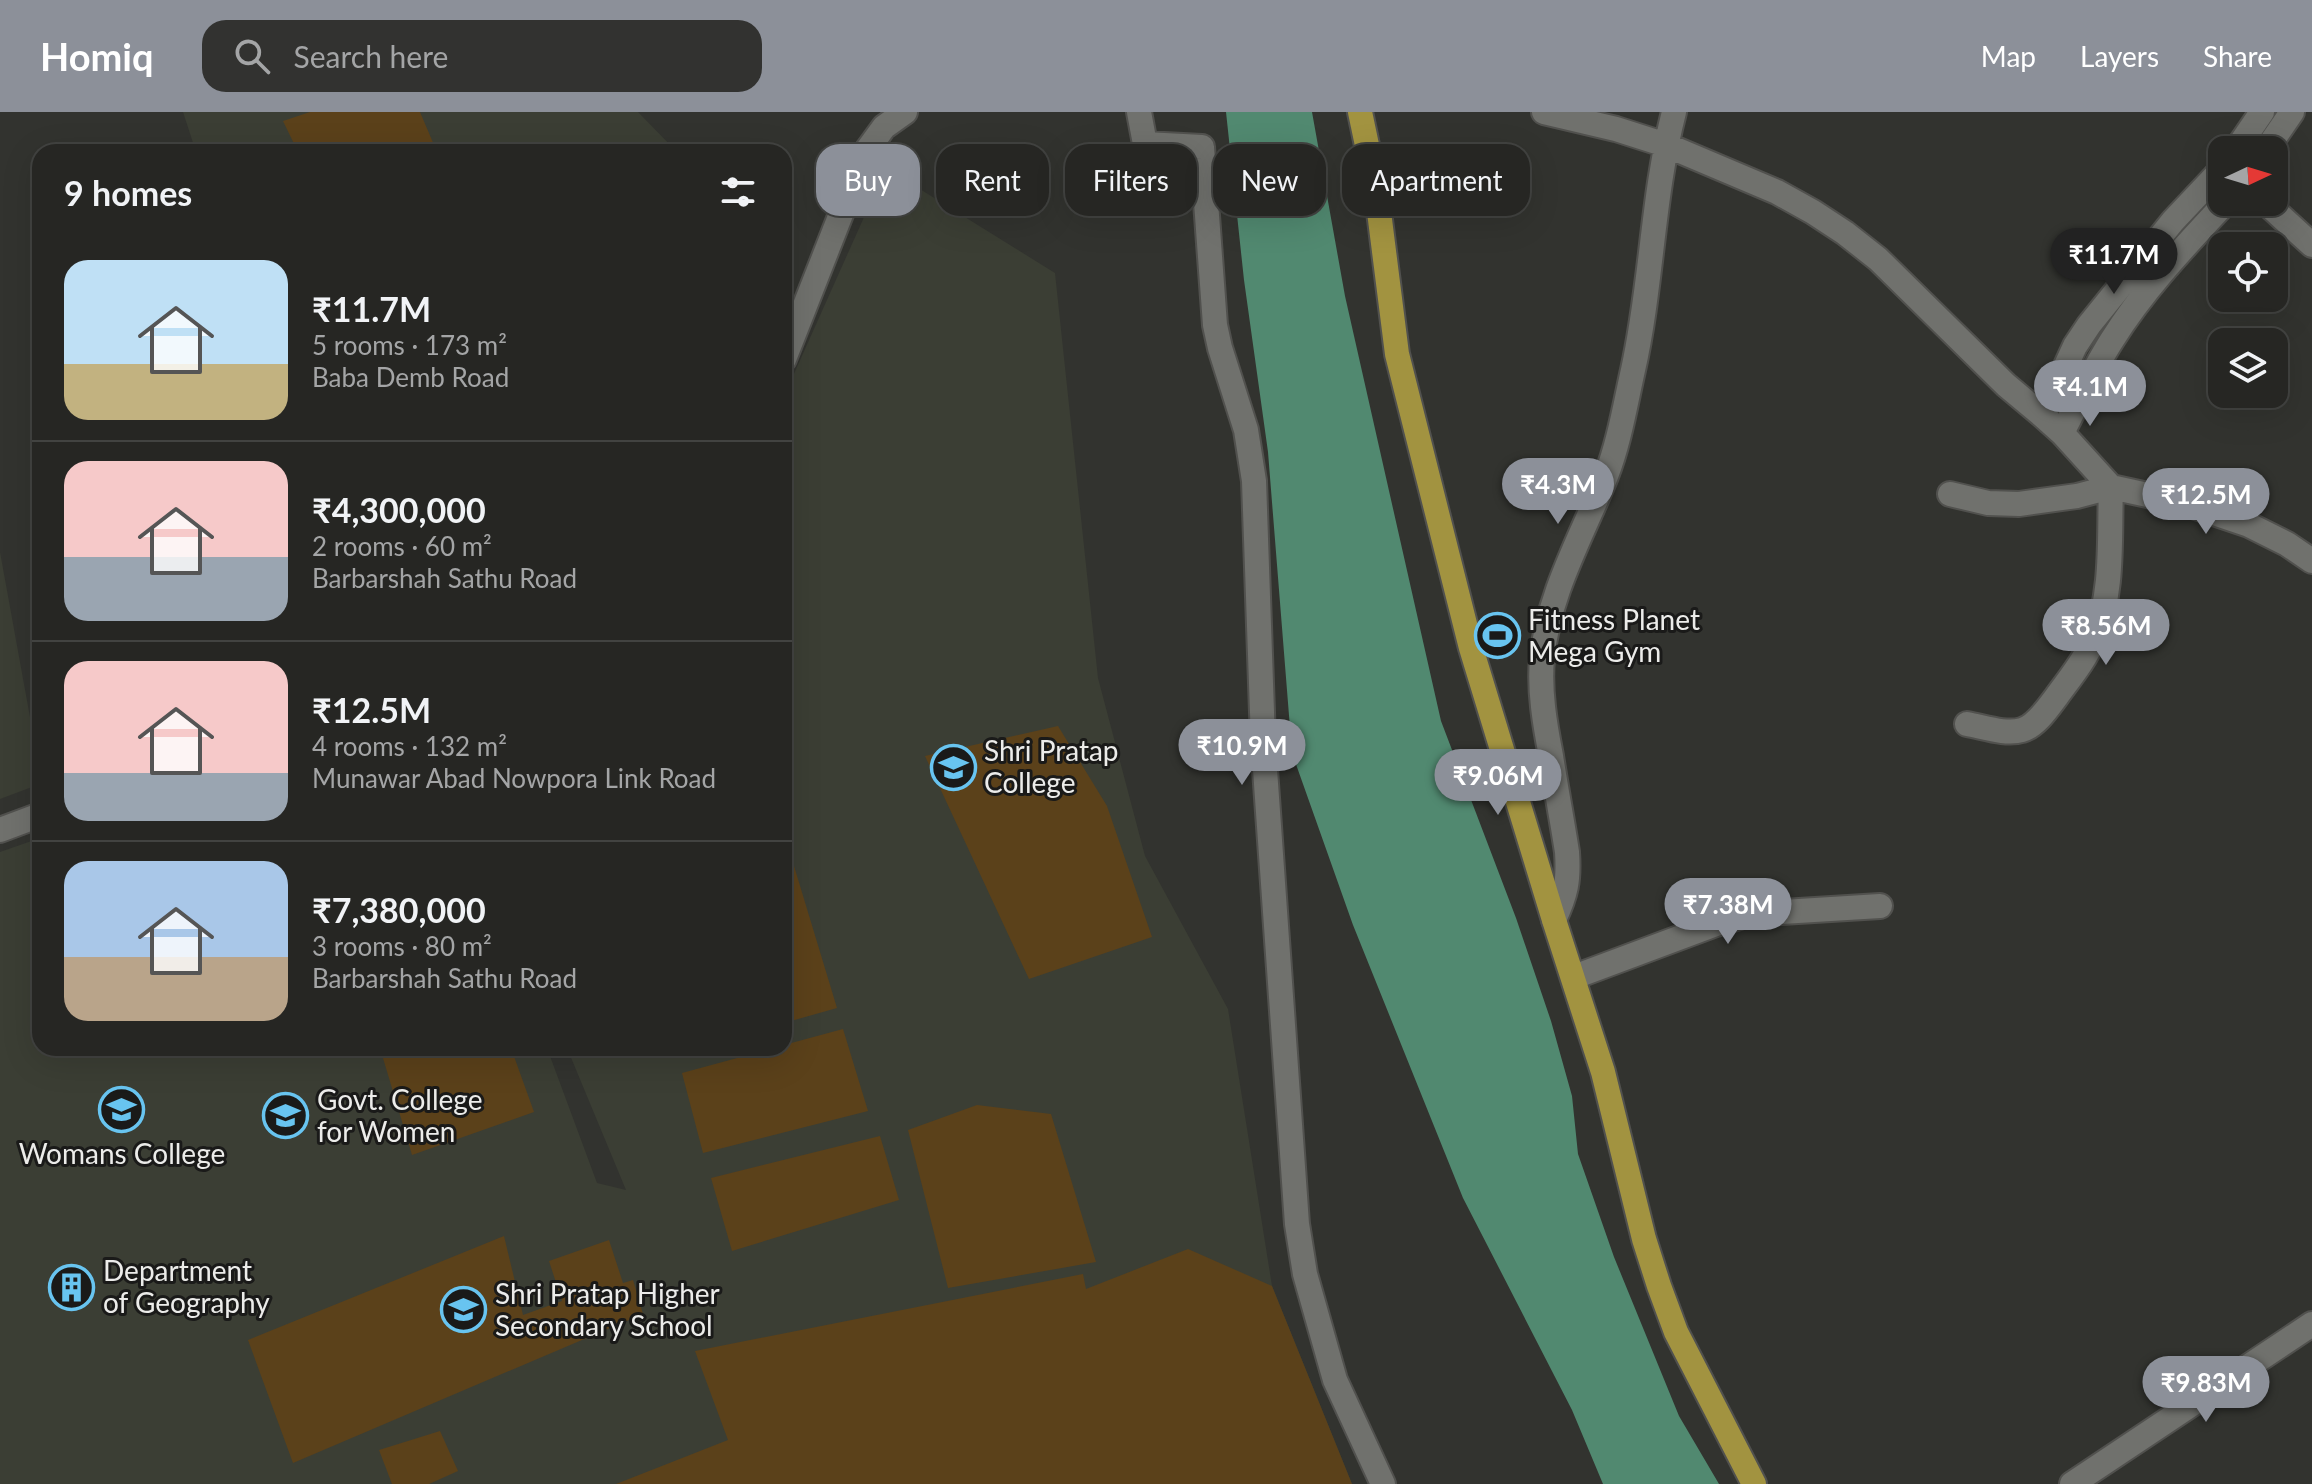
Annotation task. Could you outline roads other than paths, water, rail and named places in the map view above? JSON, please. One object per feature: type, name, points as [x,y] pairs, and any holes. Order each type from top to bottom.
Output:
[{"type":"main road","points":[[1360,112],[1376,188],[1397,354],[1471,648],[1603,1072],[1644,1239],[1659,1286],[1676,1332],[1754,1484]]},
{"type":"street","points":[[792,339],[865,153],[884,127],[905,112]]},
{"type":"street","points":[[1139,112],[1145,144],[1202,147],[1215,325],[1246,430],[1254,481],[1263,741],[1297,1224],[1305,1274],[1335,1380],[1383,1484]]},
{"type":"street","points":[[1544,112],[1666,145],[1777,192],[1845,233],[1878,259],[2006,385],[2062,433],[2111,487],[2104,609],[2094,639],[2080,664],[2048,707],[2026,729],[2014,732],[1967,724]]},
{"type":"street","points":[[1554,920],[1567,891],[1569,875],[1542,696],[1541,663],[1545,636],[1556,595],[1607,474],[1618,438],[1638,348],[1666,145],[1674,112]]},
{"type":"street","points":[[2246,136],[2262,112]]},
{"type":"street","points":[[2276,136],[2292,112]]},
{"type":"street","points":[[2043,416],[2075,346],[2108,300],[2208,184]]},
{"type":"street","points":[[2062,433],[2111,342],[2137,304],[2213,216]]},
{"type":"street","points":[[2280,216],[2312,245]]},
{"type":"street","points":[[1950,494],[1988,503],[2019,504],[2077,496],[2111,487],[2184,503],[2249,525],[2312,561]]},
{"type":"street","points":[[0,830],[32,818]]},
{"type":"street","points":[[1574,977],[1749,914],[1880,906]]},
{"type":"street","points":[[2072,1484],[2312,1324]]},
{"type":"place","name":"Fitness Planet Mega Gym","points":[[1497,636]]},
{"type":"place","name":"Shri Pratap College","points":[[953,767]]},
{"type":"place","name":"Womans College","points":[[122,1110]]},
{"type":"place","name":"Govt. College for Women","points":[[286,1116]]},
{"type":"place","name":"Department of Geography","points":[[72,1287]]},
{"type":"place","name":"Shri Pratap Higher Secondary School","points":[[464,1310]]}]
